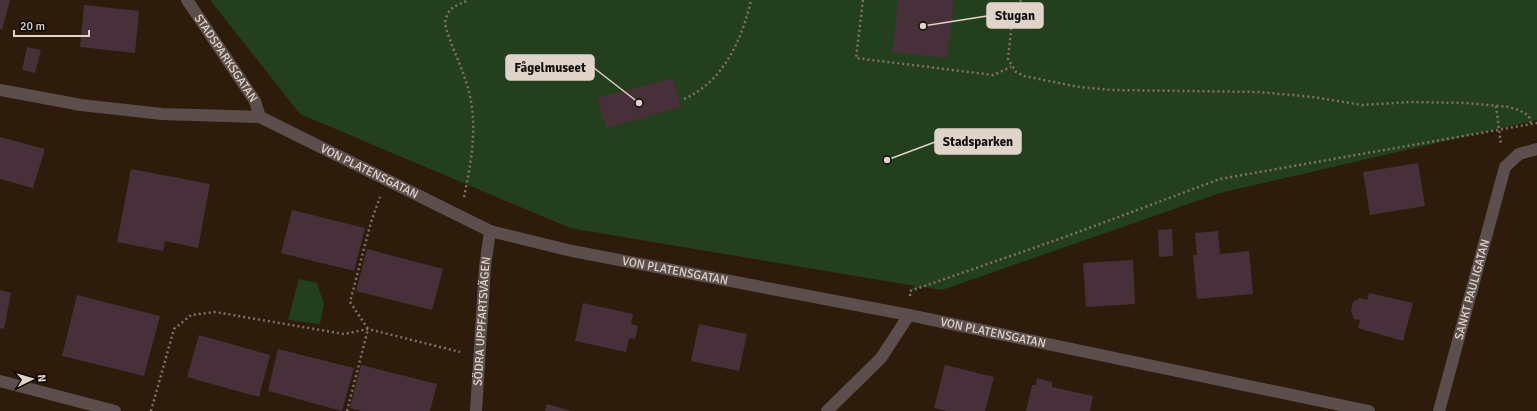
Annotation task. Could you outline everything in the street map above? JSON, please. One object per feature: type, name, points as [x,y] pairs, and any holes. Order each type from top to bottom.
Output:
[{"type":"street","name":"STADSPARKSGATAN","points":[[187,0],[255,101],[260,117]]},
{"type":"street","name":"VON PLATENSGATAN","points":[[0,90],[81,105],[162,114],[260,117],[387,179],[460,218],[490,231],[572,251],[909,315],[1369,411]]},
{"type":"street","name":"SANKT PAULIGATAN","points":[[1439,411],[1505,167],[1518,154],[1537,149]]},
{"type":"street","name":"SÖDRA UPPFARTSVÄGEN","points":[[476,411],[485,267],[490,231]]},
{"type":"street","points":[[827,411],[881,358],[909,315]]},
{"type":"street","points":[[1,384],[115,411]]},
{"type":"path","points":[[460,218],[472,158],[473,113],[466,82],[445,24],[446,14],[453,7],[469,0]]},
{"type":"path","points":[[684,99],[697,93],[709,83],[731,55],[740,34],[751,0]]},
{"type":"path","points":[[863,0],[856,58],[992,75],[1012,67]]},
{"type":"path","points":[[1021,0],[1012,22],[1008,59],[1016,72],[1024,76],[1079,87],[1112,90],[1259,92],[1313,97],[1362,105],[1410,102],[1467,102],[1519,110],[1529,116],[1531,124]]},
{"type":"path","points":[[1496,106],[1501,144]]},
{"type":"path","points":[[909,315],[910,291],[1065,237],[1220,179],[1537,122]]},
{"type":"path","points":[[347,411],[368,329],[350,302],[372,222],[387,179]]},
{"type":"path","points":[[151,411],[174,329],[191,315],[215,312],[344,334],[368,329],[480,357]]},
{"type":"green space","points":[[210,0],[1537,0],[1537,120],[1220,193],[942,290],[922,287],[910,291],[915,286],[570,228],[300,114]]},
{"type":"green space","points":[[299,279],[317,283],[324,304],[320,324],[288,320]]},
{"type":"building","points":[[0,0],[10,0],[2,30],[0,29]]},
{"type":"building","points":[[898,0],[954,0],[947,58],[892,52]]},
{"type":"building","points":[[84,5],[139,11],[135,53],[80,47]]},
{"type":"building","points":[[27,47],[41,50],[35,73],[22,70]]},
{"type":"building","points":[[673,78],[681,107],[606,128],[597,98]]},
{"type":"building","points":[[0,137],[45,149],[33,188],[0,179]]},
{"type":"building","points":[[1418,163],[1425,206],[1370,215],[1363,172]]},
{"type":"building","points":[[131,169],[210,184],[198,248],[165,241],[163,251],[117,242]]},
{"type":"building","points":[[292,210],[365,228],[354,271],[281,253]]},
{"type":"building","points":[[1172,229],[1173,256],[1159,257],[1158,230]]},
{"type":"building","points":[[1218,231],[1220,254],[1249,251],[1253,294],[1197,299],[1193,255],[1197,255],[1195,233]]},
{"type":"building","points":[[367,249],[443,269],[432,310],[356,291]]},
{"type":"building","points":[[1133,260],[1135,304],[1086,307],[1083,263]]},
{"type":"building","points":[[0,290],[11,293],[4,329],[0,328]]},
{"type":"building","points":[[1369,293],[1413,303],[1403,341],[1358,328],[1360,320],[1354,319],[1351,311],[1353,302],[1360,298],[1367,300]]},
{"type":"building","points":[[77,295],[160,316],[144,376],[62,356]]},
{"type":"building","points":[[583,303],[633,314],[631,324],[638,326],[635,339],[629,338],[626,352],[575,341]]},
{"type":"building","points":[[699,324],[747,334],[739,371],[691,361]]},
{"type":"building","points":[[199,335],[270,355],[259,397],[187,377]]},
{"type":"building","points":[[278,349],[354,368],[342,411],[268,391]]},
{"type":"building","points":[[361,365],[437,384],[430,411],[361,411],[350,408]]},
{"type":"building","points":[[945,365],[994,377],[985,411],[947,411],[934,408]]},
{"type":"building","points":[[1037,378],[1052,382],[1052,387],[1093,396],[1090,411],[1026,411],[1032,385],[1036,385]]},
{"type":"building","points":[[547,404],[571,411],[545,411]]},
{"type":"place","name":"Stugan","points":[[923,26]]},
{"type":"place","name":"Fågelmuseet","points":[[639,103]]},
{"type":"place","name":"Stadsparken","points":[[887,160]]}]
